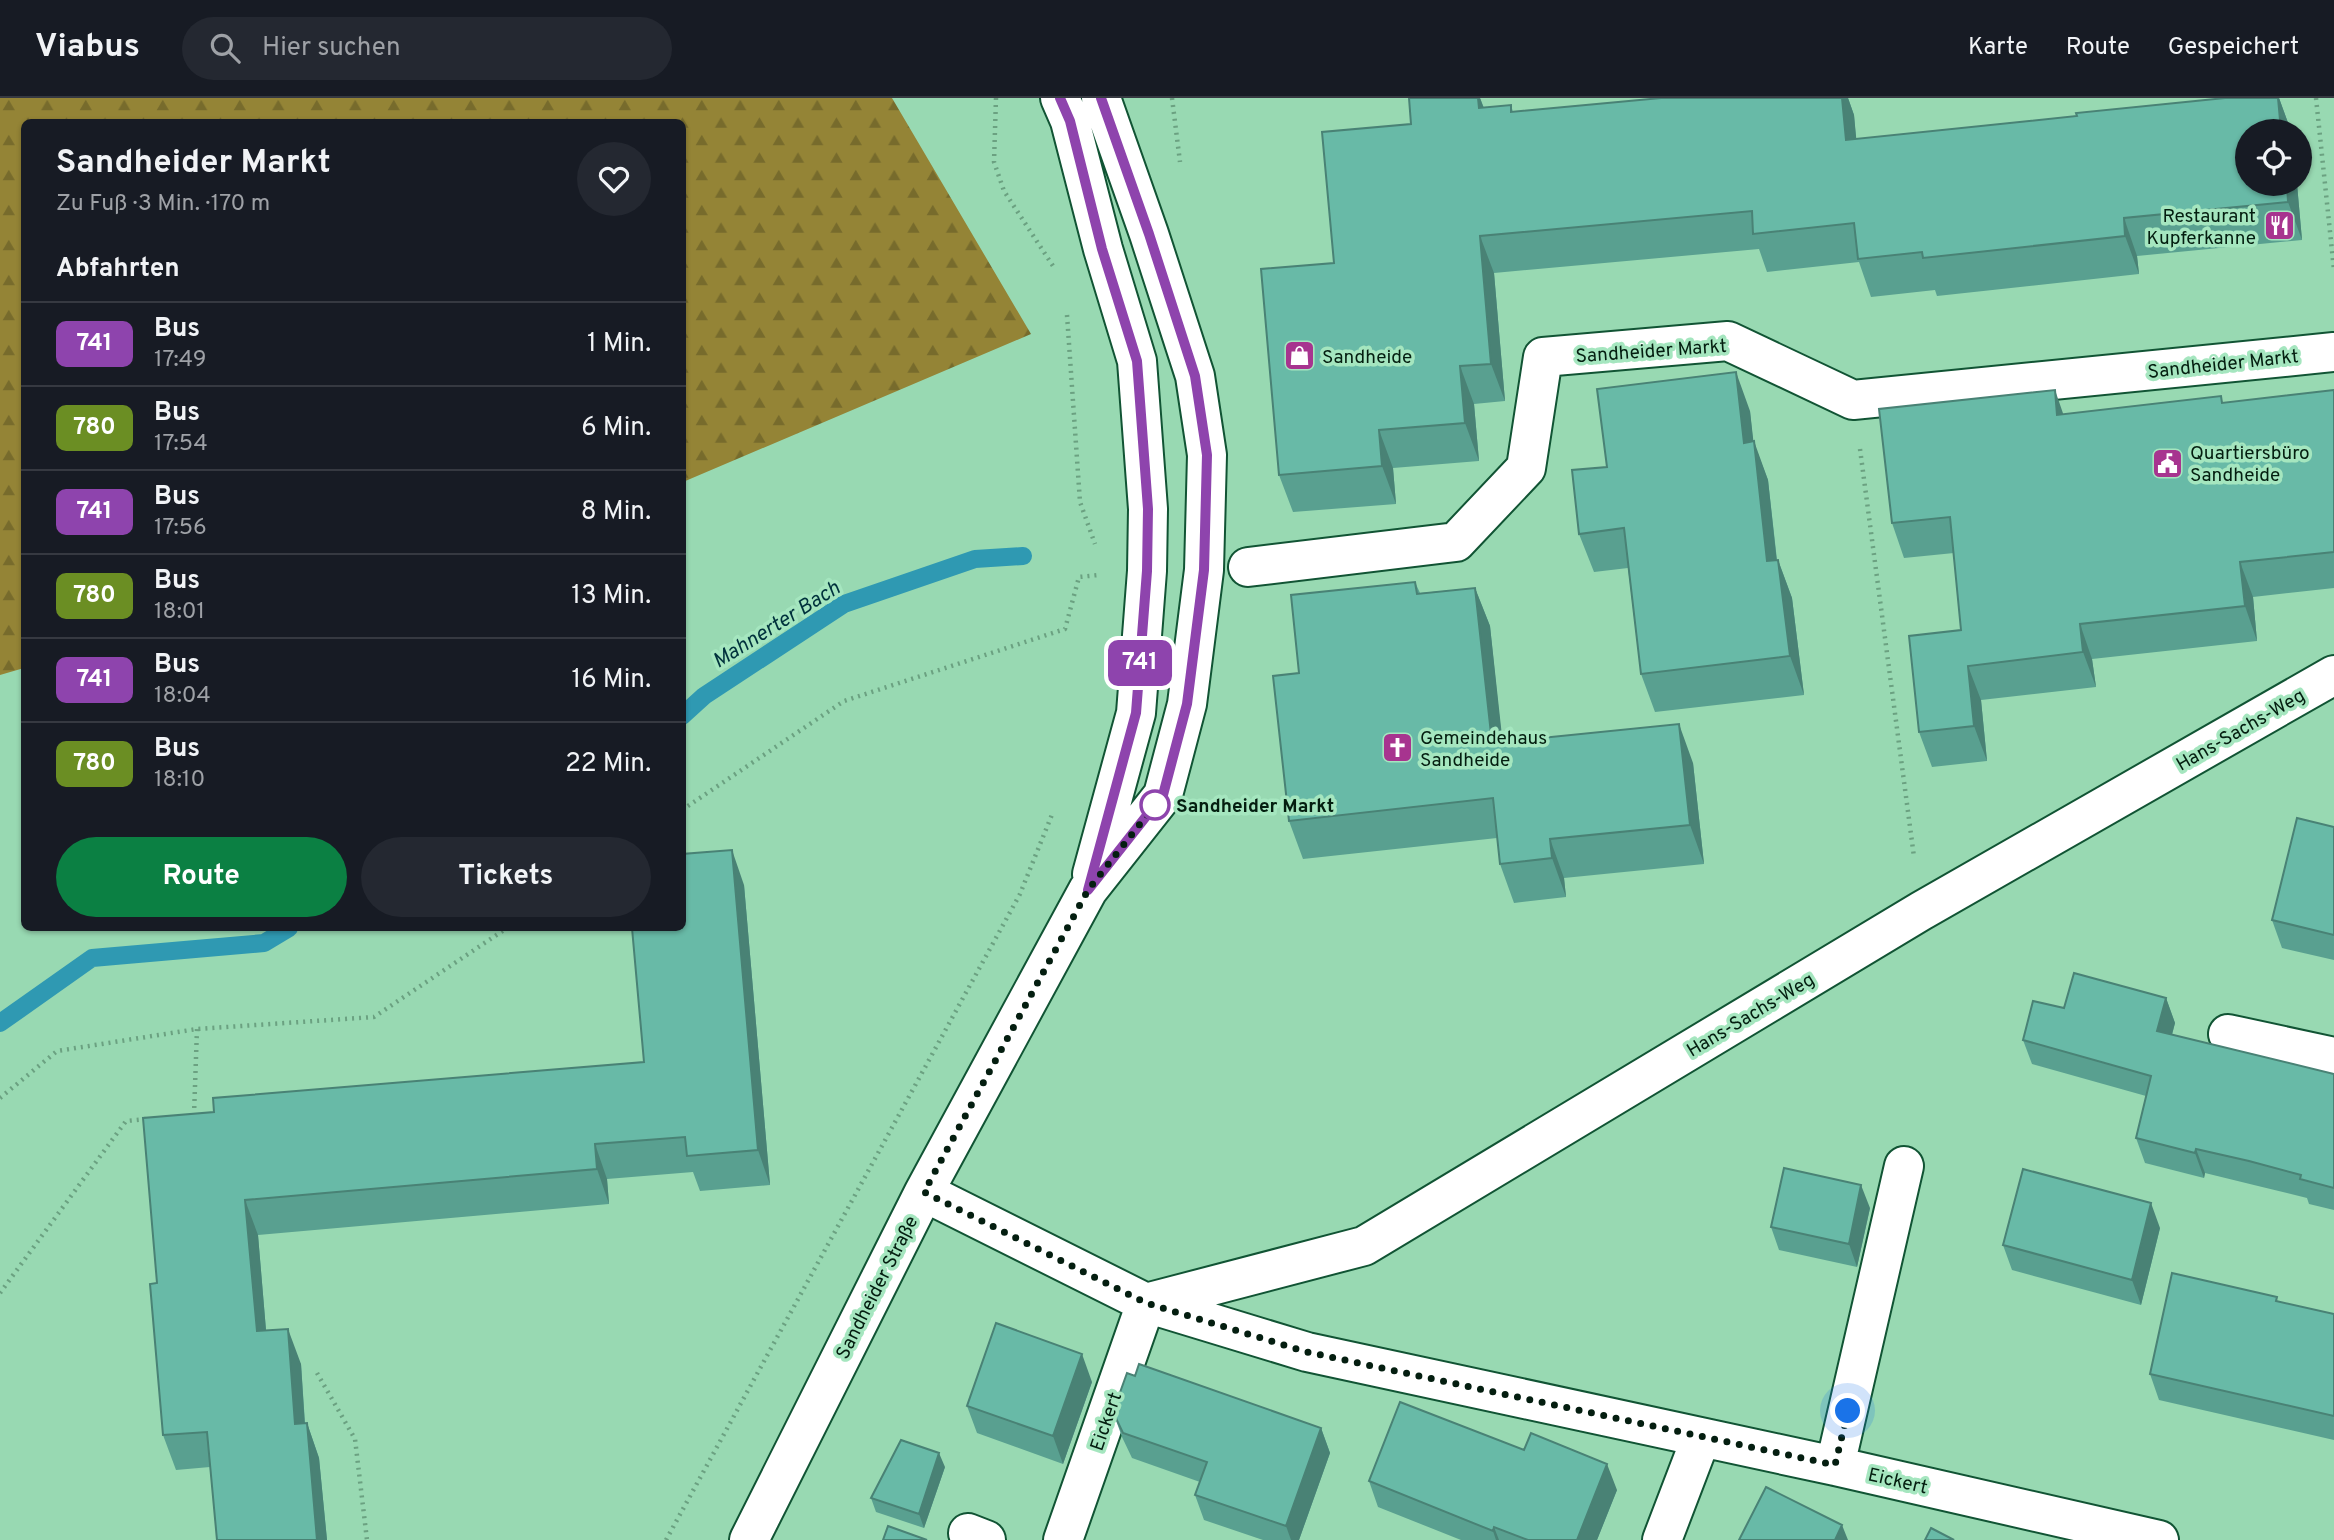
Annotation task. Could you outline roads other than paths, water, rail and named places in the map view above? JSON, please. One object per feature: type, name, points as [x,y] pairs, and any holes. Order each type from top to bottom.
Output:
[{"type":"street","name":"Sandheider Straße","points":[[749,1540],[924,1192],[1088,890],[1163,795],[1187,704],[1204,570],[1207,455],[1195,376],[1101,98]]},
{"type":"street","name":"Sandheider Straße","points":[[1074,106],[1102,249],[1137,361],[1148,509],[1147,571],[1136,713],[1088,890]]},
{"type":"street","name":"Sandheider Markt","points":[[1248,567],[1456,542],[1526,468],[1543,358],[1728,341],[1853,400],[2334,352]]},
{"type":"street","name":"Hans-Sachs-Weg","points":[[1146,1303],[1364,1246],[1921,911],[2334,674]]},
{"type":"street","points":[[2228,1034],[2334,1058]]},
{"type":"street","points":[[1835,1465],[1904,1166]]},
{"type":"street","name":"Eickert","points":[[924,1192],[1146,1303],[1307,1352],[1835,1465],[2160,1540]]},
{"type":"street","name":"Eickert","points":[[1063,1540],[1146,1303]]},
{"type":"street","points":[[1662,1540],[1701,1438]]},
{"type":"waterway","name":"Mahnerter Bach","points":[[686,712],[704,696],[844,604],[975,559],[1023,556]]},
{"type":"waterway","name":"Mahnerter Bach","points":[[0,1023],[92,958],[264,943],[284,931]]},
{"type":"place","name":"Restaurant Kupferkanne","points":[[2279,226]]},
{"type":"place","name":"Sandheide","points":[[1299,356]]},
{"type":"place","name":"Quartiersbüro Sandheide","points":[[2167,463]]},
{"type":"place","name":"Gemeindehaus Sandheide","points":[[1397,748]]},
{"type":"place","name":"Sandheider Markt","points":[[1155,805]]}]
